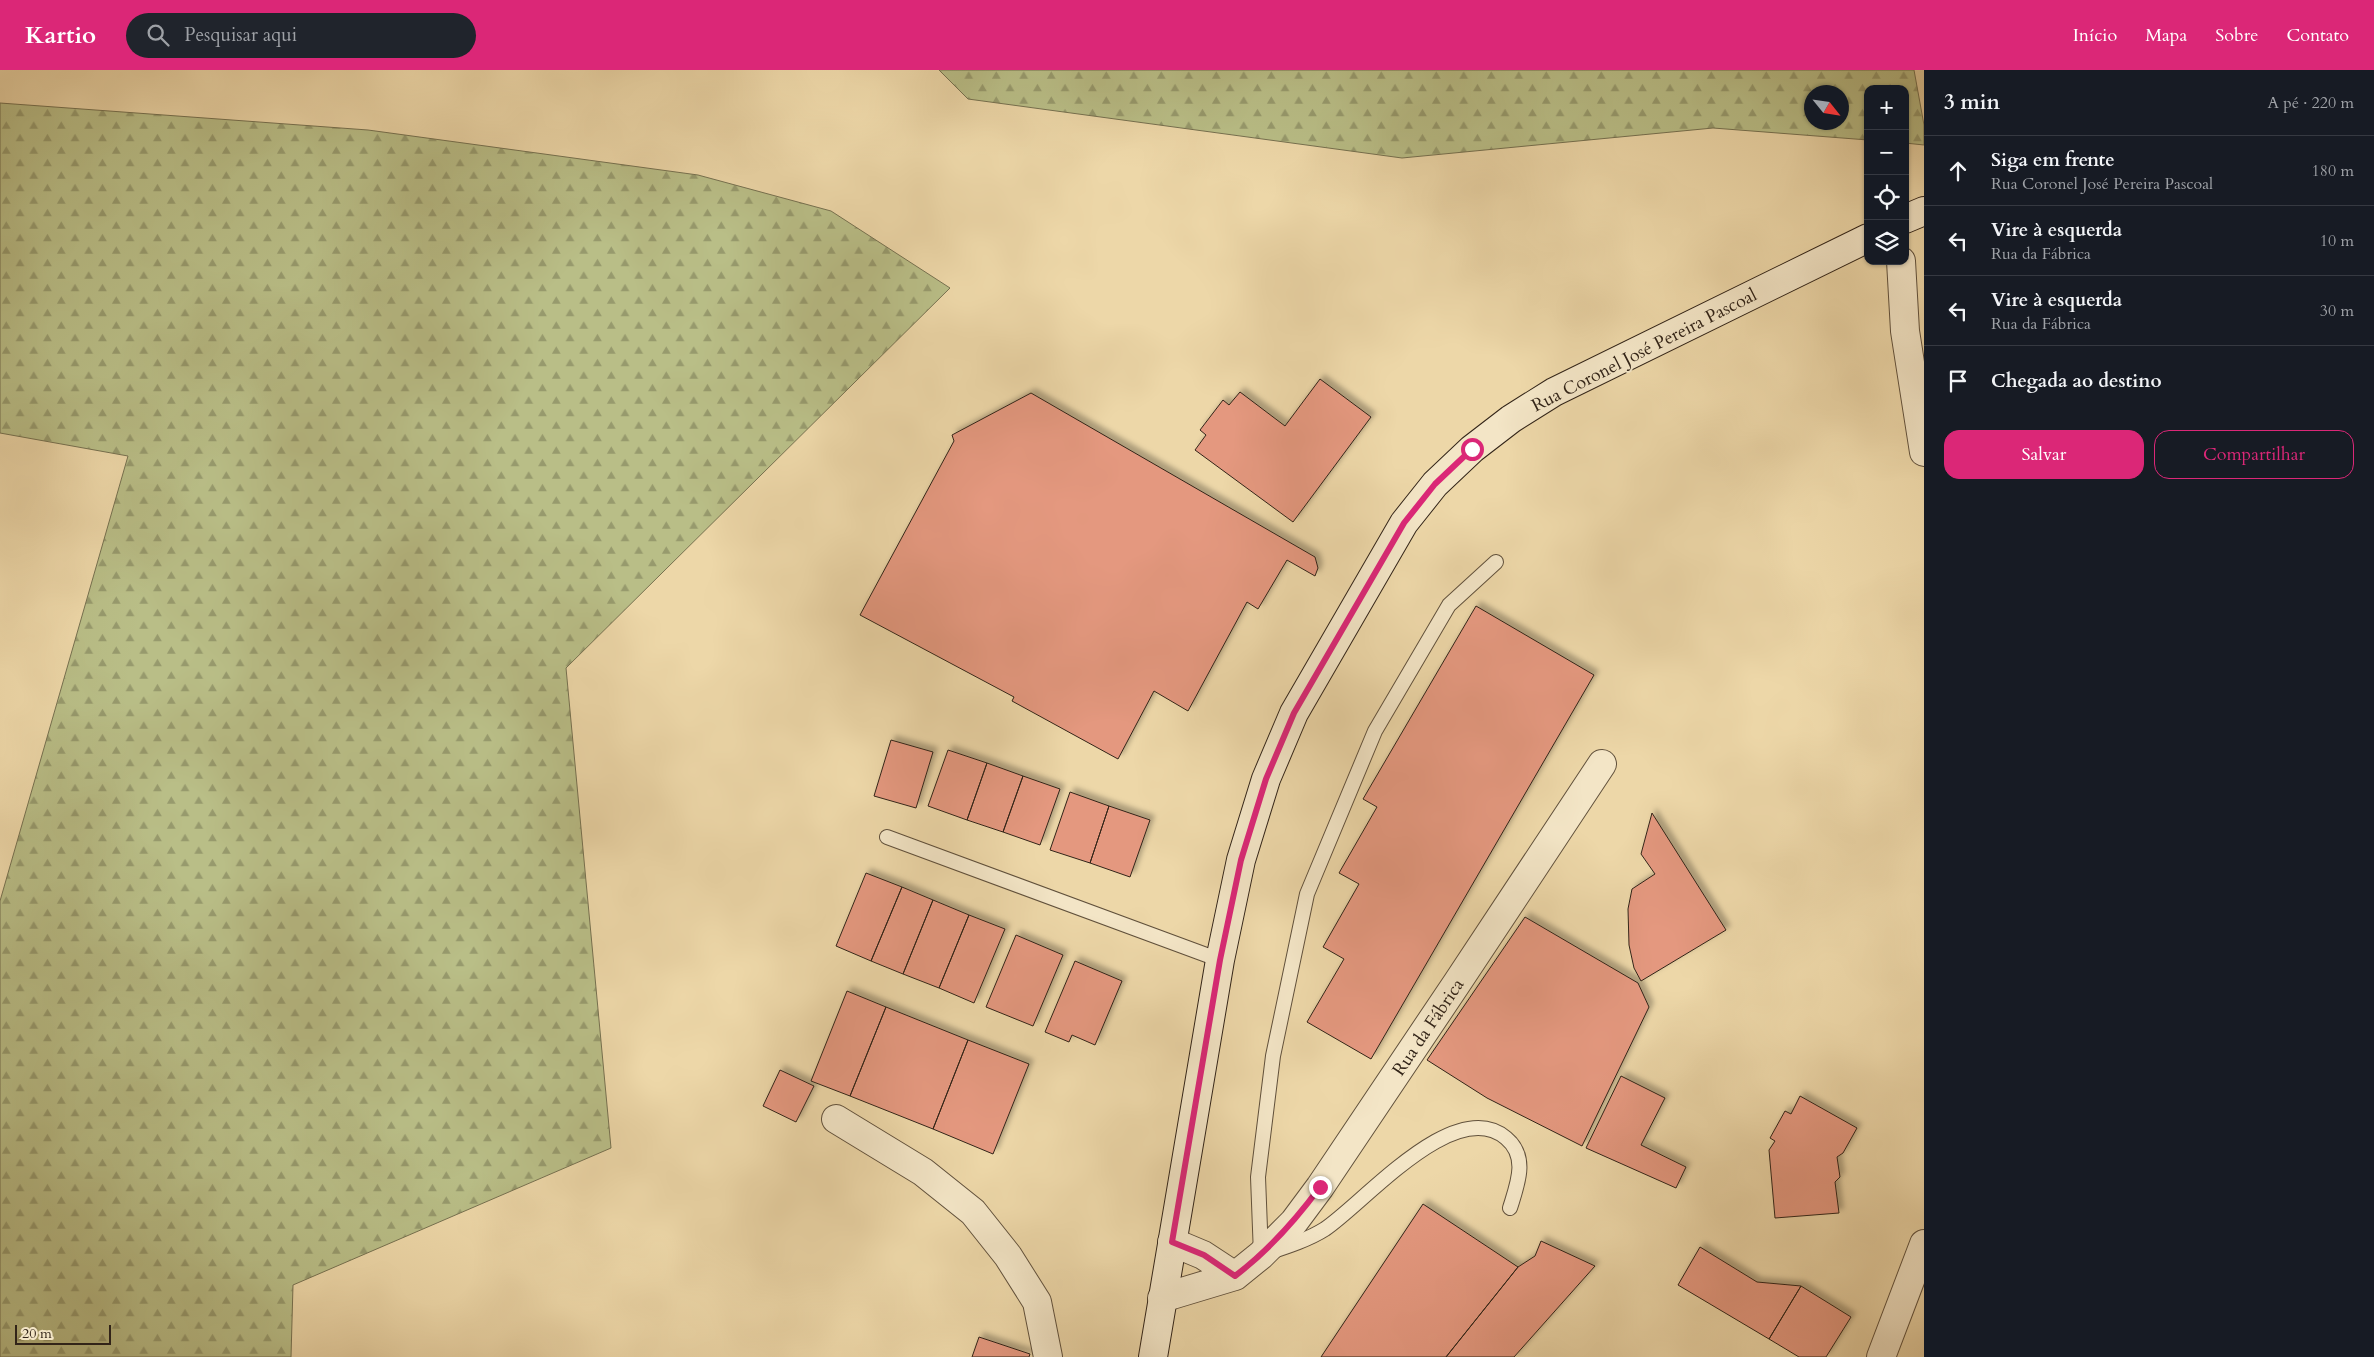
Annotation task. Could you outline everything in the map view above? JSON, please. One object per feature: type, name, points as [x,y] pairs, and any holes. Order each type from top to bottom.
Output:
[{"type":"main road","points":[[1909,217],[1924,211]]},
{"type":"main road","name":"Rua Coronel José Pereira Pascoal","points":[[1153,1357],[1220,960],[1241,860],[1266,779],[1294,713],[1404,523],[1435,484],[1472,449],[1511,419],[1554,392],[1864,240]]},
{"type":"main road","points":[[1901,265],[1905,331],[1924,452]]},
{"type":"main road","name":"Rua da Fábrica","points":[[1162,1298],[1235,1276],[1262,1255],[1294,1222],[1320,1187],[1602,764]]},
{"type":"main road","points":[[836,1119],[923,1172],[973,1212],[1008,1256],[1037,1302],[1048,1357]]},
{"type":"main road","points":[[1172,1242],[1204,1255],[1235,1276]]},
{"type":"main road","points":[[1881,1357],[1924,1244]]},
{"type":"lane","points":[[1496,562],[1448,605],[1375,731],[1307,894],[1273,1056],[1258,1176],[1262,1255],[1324,1229],[1430,1144],[1460,1130],[1476,1126],[1488,1128],[1502,1134],[1513,1144],[1519,1157],[1521,1174],[1510,1208]]},
{"type":"lane","points":[[887,837],[1220,960]]},
{"type":"green space","points":[[939,70],[1914,70],[1924,125],[1924,145],[1909,143],[1909,85],[1864,85],[1864,140],[1713,128],[1402,158],[968,99]]},
{"type":"green space","points":[[0,103],[368,130],[698,175],[831,211],[950,288],[566,668],[611,1148],[293,1285],[291,1357],[0,1357],[0,901],[128,456],[0,433]]},
{"type":"building","points":[[1320,379],[1371,417],[1293,522],[1195,450],[1206,435],[1200,430],[1223,400],[1229,405],[1240,392],[1285,426]]},
{"type":"building","points":[[1031,393],[1315,557],[1318,568],[1315,576],[1287,560],[1258,609],[1247,602],[1188,711],[1154,691],[1118,759],[1012,701],[1014,697],[860,615],[954,441],[952,435]]},
{"type":"building","points":[[1476,606],[1594,675],[1371,1059],[1307,1022],[1344,959],[1323,947],[1359,884],[1339,873],[1377,807],[1363,799]]},
{"type":"building","points":[[891,740],[933,752],[916,808],[874,796]]},
{"type":"building","points":[[948,750],[987,763],[967,820],[928,806]]},
{"type":"building","points":[[987,763],[1023,776],[1003,832],[967,820]]},
{"type":"building","points":[[1023,776],[1060,789],[1040,845],[1003,832]]},
{"type":"building","points":[[1070,792],[1109,806],[1090,863],[1050,850]]},
{"type":"building","points":[[1109,806],[1150,820],[1130,877],[1090,863]]},
{"type":"building","points":[[1652,813],[1726,930],[1641,981],[1634,968],[1629,945],[1628,909],[1632,889],[1655,874],[1641,854]]},
{"type":"building","points":[[866,873],[902,887],[871,961],[836,946]]},
{"type":"building","points":[[902,887],[933,900],[903,974],[871,961]]},
{"type":"building","points":[[933,900],[969,915],[939,988],[903,974]]},
{"type":"building","points":[[969,915],[1005,929],[974,1003],[939,988]]},
{"type":"building","points":[[1525,917],[1638,983],[1649,1007],[1582,1146],[1487,1098],[1427,1060]]},
{"type":"building","points":[[1016,935],[1063,955],[1033,1026],[986,1007]]},
{"type":"building","points":[[1075,961],[1122,981],[1095,1045],[1072,1035],[1069,1042],[1045,1032]]},
{"type":"building","points":[[847,991],[886,1007],[850,1096],[811,1081]]},
{"type":"building","points":[[886,1007],[968,1040],[933,1129],[850,1096]]},
{"type":"building","points":[[968,1040],[1029,1064],[993,1154],[933,1129]]},
{"type":"building","points":[[780,1070],[814,1086],[796,1122],[763,1106]]},
{"type":"building","points":[[1621,1076],[1665,1098],[1641,1145],[1686,1167],[1676,1188],[1586,1148]]},
{"type":"building","points":[[1800,1096],[1857,1128],[1843,1153],[1837,1157],[1840,1177],[1835,1182],[1839,1213],[1775,1218],[1769,1150],[1775,1141],[1770,1138],[1785,1111],[1791,1114]]},
{"type":"building","points":[[1423,1204],[1518,1267],[1446,1357],[1321,1357]]},
{"type":"building","points":[[1541,1241],[1595,1266],[1514,1357],[1446,1357],[1518,1267],[1535,1256]]},
{"type":"building","points":[[1700,1247],[1757,1282],[1801,1286],[1769,1339],[1678,1285]]},
{"type":"building","points":[[1801,1286],[1851,1317],[1826,1357],[1799,1357],[1769,1339]]},
{"type":"building","points":[[979,1337],[1030,1354],[1029,1357],[972,1357]]},
{"type":"route","points":[[1320,1187],[1294,1222],[1262,1255],[1235,1276],[1204,1255],[1172,1242],[1220,960],[1241,860],[1266,779],[1294,713],[1404,523],[1435,484],[1472,449]]}]
